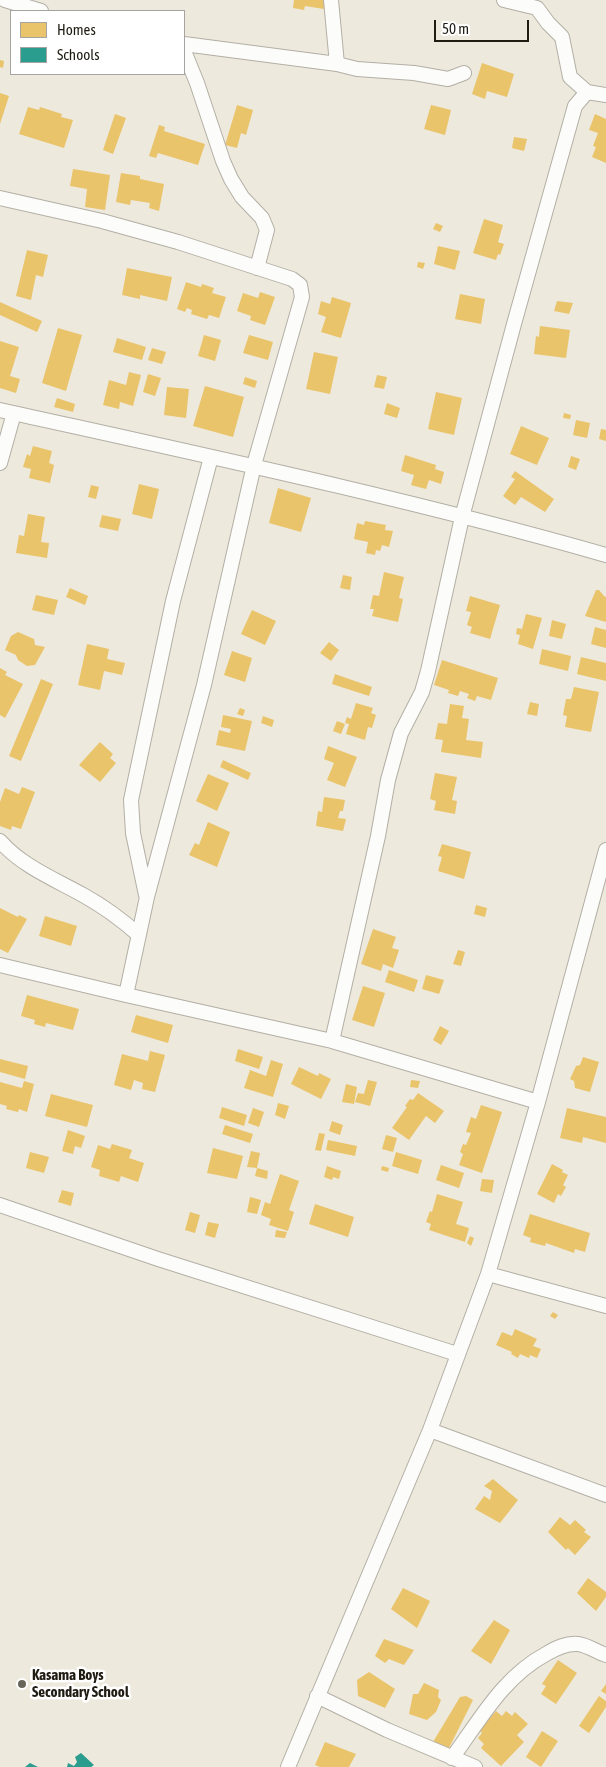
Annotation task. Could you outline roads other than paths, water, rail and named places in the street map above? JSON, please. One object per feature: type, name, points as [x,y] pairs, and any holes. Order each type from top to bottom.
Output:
[{"type":"street","points":[[5,0],[38,10]]},
{"type":"street","points":[[331,0],[337,64]]},
{"type":"street","points":[[504,0],[537,8],[548,24],[562,37],[570,77],[587,92],[606,95]]},
{"type":"street","points":[[185,44],[448,79],[464,73]]},
{"type":"street","points":[[185,53],[231,179],[242,197],[262,218],[267,230],[257,268]]},
{"type":"street","points":[[332,1041],[378,836],[388,780],[401,732],[422,692],[462,517],[514,324],[575,106],[587,92]]},
{"type":"street","points":[[0,198],[102,221],[178,242],[292,279],[300,285],[302,297],[254,465],[204,685],[146,898],[126,995]]},
{"type":"street","points":[[0,410],[254,465],[606,555]]},
{"type":"street","points":[[0,463],[14,413]]},
{"type":"street","points":[[146,898],[133,833],[131,800],[173,601],[211,457]]},
{"type":"street","points":[[0,841],[17,858],[85,896],[139,935]]},
{"type":"street","points":[[288,1767],[430,1430],[488,1274],[538,1102],[606,850]]},
{"type":"street","points":[[0,965],[332,1041],[538,1102]]},
{"type":"street","points":[[0,1205],[457,1354]]},
{"type":"street","points":[[488,1274],[606,1306]]},
{"type":"street","points":[[430,1430],[606,1495]]},
{"type":"street","points":[[452,1758],[498,1695],[515,1675],[529,1663],[567,1644],[580,1644],[606,1655]]},
{"type":"street","points":[[317,1696],[387,1730],[476,1767]]},
{"type":"place","name":"Kasama Boys Secondary School","points":[[22,1684]]}]
